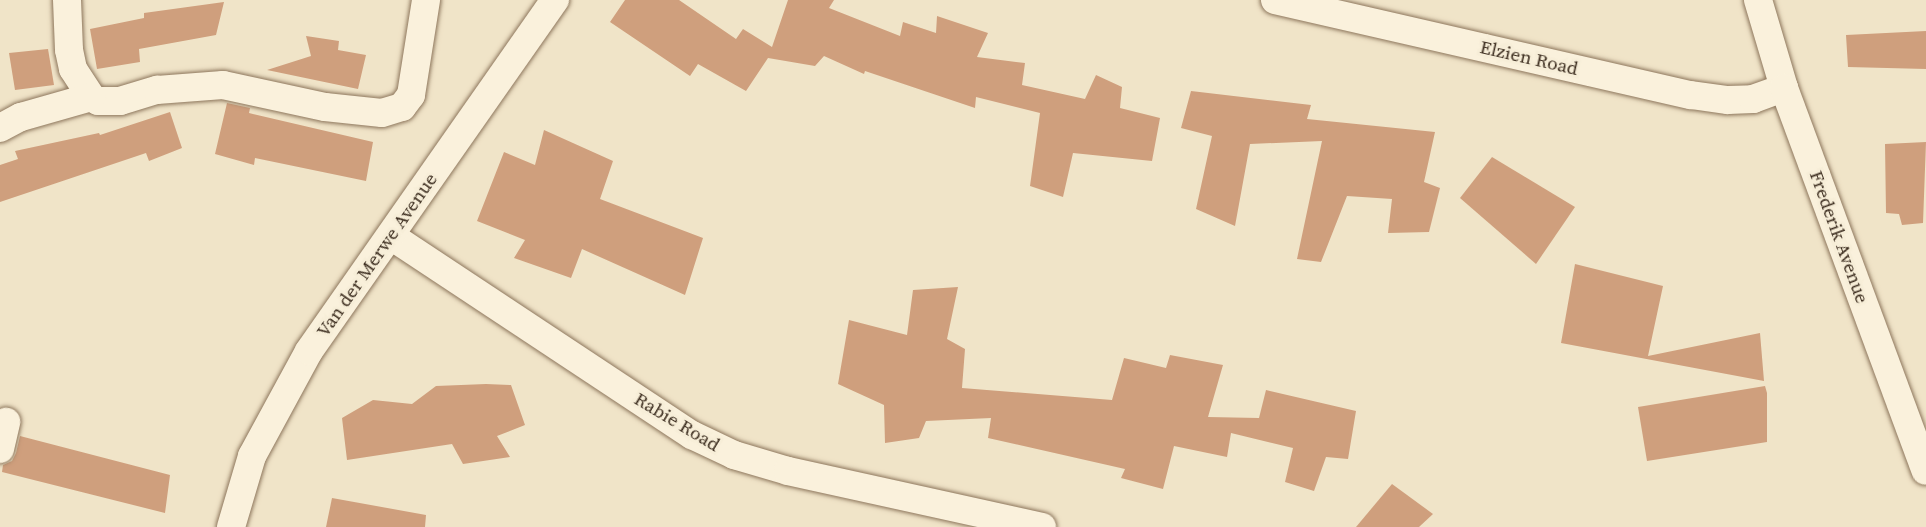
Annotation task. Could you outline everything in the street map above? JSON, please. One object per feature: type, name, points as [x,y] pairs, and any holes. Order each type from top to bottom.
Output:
[{"type":"street","points":[[67,0],[69,50],[73,69],[91,97],[98,101],[120,101],[157,90],[223,85],[360,113],[390,112],[402,107],[411,95],[426,0]]},
{"type":"street","name":"Van der Merwe Avenue","points":[[231,527],[252,456],[309,351],[555,0]]},
{"type":"street","name":"Elzien Road","points":[[1275,0],[1692,95],[1728,100],[1753,99],[1784,89]]},
{"type":"street","name":"Frederik Avenue","points":[[1758,0],[1784,89],[1926,471]]},
{"type":"street","points":[[0,128],[21,117],[91,97]]},
{"type":"street","name":"Rabie Road","points":[[391,236],[682,429],[734,455],[788,471],[1042,527]]},
{"type":"building","points":[[625,0],[679,0],[736,39],[743,29],[772,47],[788,0],[834,0],[829,8],[900,36],[903,22],[936,33],[937,16],[988,33],[977,57],[1025,63],[1022,85],[1085,99],[1096,75],[1122,87],[1120,108],[1160,118],[1152,161],[1073,153],[1063,197],[1030,186],[1040,113],[976,97],[975,108],[865,71],[864,74],[824,56],[815,66],[768,58],[746,91],[698,64],[690,76],[610,22]]},
{"type":"building","points":[[224,2],[216,35],[139,49],[140,62],[97,69],[90,29],[144,18],[144,13]]},
{"type":"building","points":[[1926,31],[1926,69],[1848,67],[1846,35]]},
{"type":"building","points":[[306,36],[339,41],[338,50],[366,55],[358,89],[267,70],[311,56]]},
{"type":"building","points":[[48,49],[54,85],[15,90],[9,53]]},
{"type":"building","points":[[1191,91],[1311,105],[1307,119],[1435,132],[1424,182],[1440,188],[1429,232],[1388,233],[1392,199],[1347,196],[1321,262],[1297,259],[1322,141],[1250,144],[1235,226],[1196,209],[1212,136],[1181,128]]},
{"type":"building","points":[[227,103],[250,108],[249,113],[373,142],[366,181],[255,158],[254,165],[215,154]]},
{"type":"building","points":[[170,112],[182,148],[149,161],[146,153],[0,202],[0,165],[18,159],[15,151],[99,133],[100,135]]},
{"type":"building","points":[[544,130],[613,161],[600,199],[703,238],[685,295],[582,249],[571,278],[514,258],[525,240],[477,221],[504,152],[535,165]]},
{"type":"building","points":[[1926,142],[1923,223],[1902,225],[1899,214],[1886,213],[1885,144]]},
{"type":"building","points":[[1492,157],[1575,207],[1536,264],[1460,198]]},
{"type":"building","points":[[1575,264],[1663,286],[1648,356],[1760,333],[1764,381],[1561,343]]},
{"type":"building","points":[[958,287],[947,339],[965,349],[962,388],[1112,400],[1124,358],[1166,368],[1170,355],[1223,365],[1208,417],[1259,418],[1266,390],[1356,411],[1348,459],[1326,457],[1314,491],[1285,482],[1293,448],[1231,433],[1227,457],[1174,446],[1163,489],[1121,478],[1125,469],[988,438],[991,418],[926,421],[919,438],[885,443],[884,405],[838,384],[849,320],[907,335],[913,290]]},
{"type":"building","points":[[511,385],[525,425],[497,436],[510,457],[463,464],[452,444],[347,460],[342,418],[373,400],[412,404],[436,386]]},
{"type":"building","points":[[1765,386],[1767,442],[1647,461],[1638,407]]},
{"type":"building","points":[[20,436],[170,475],[165,513],[2,472],[3,465],[12,461],[16,453]]},
{"type":"building","points":[[1392,484],[1433,514],[1419,527],[1356,527]]},
{"type":"building","points":[[332,498],[426,515],[425,527],[326,527]]}]
